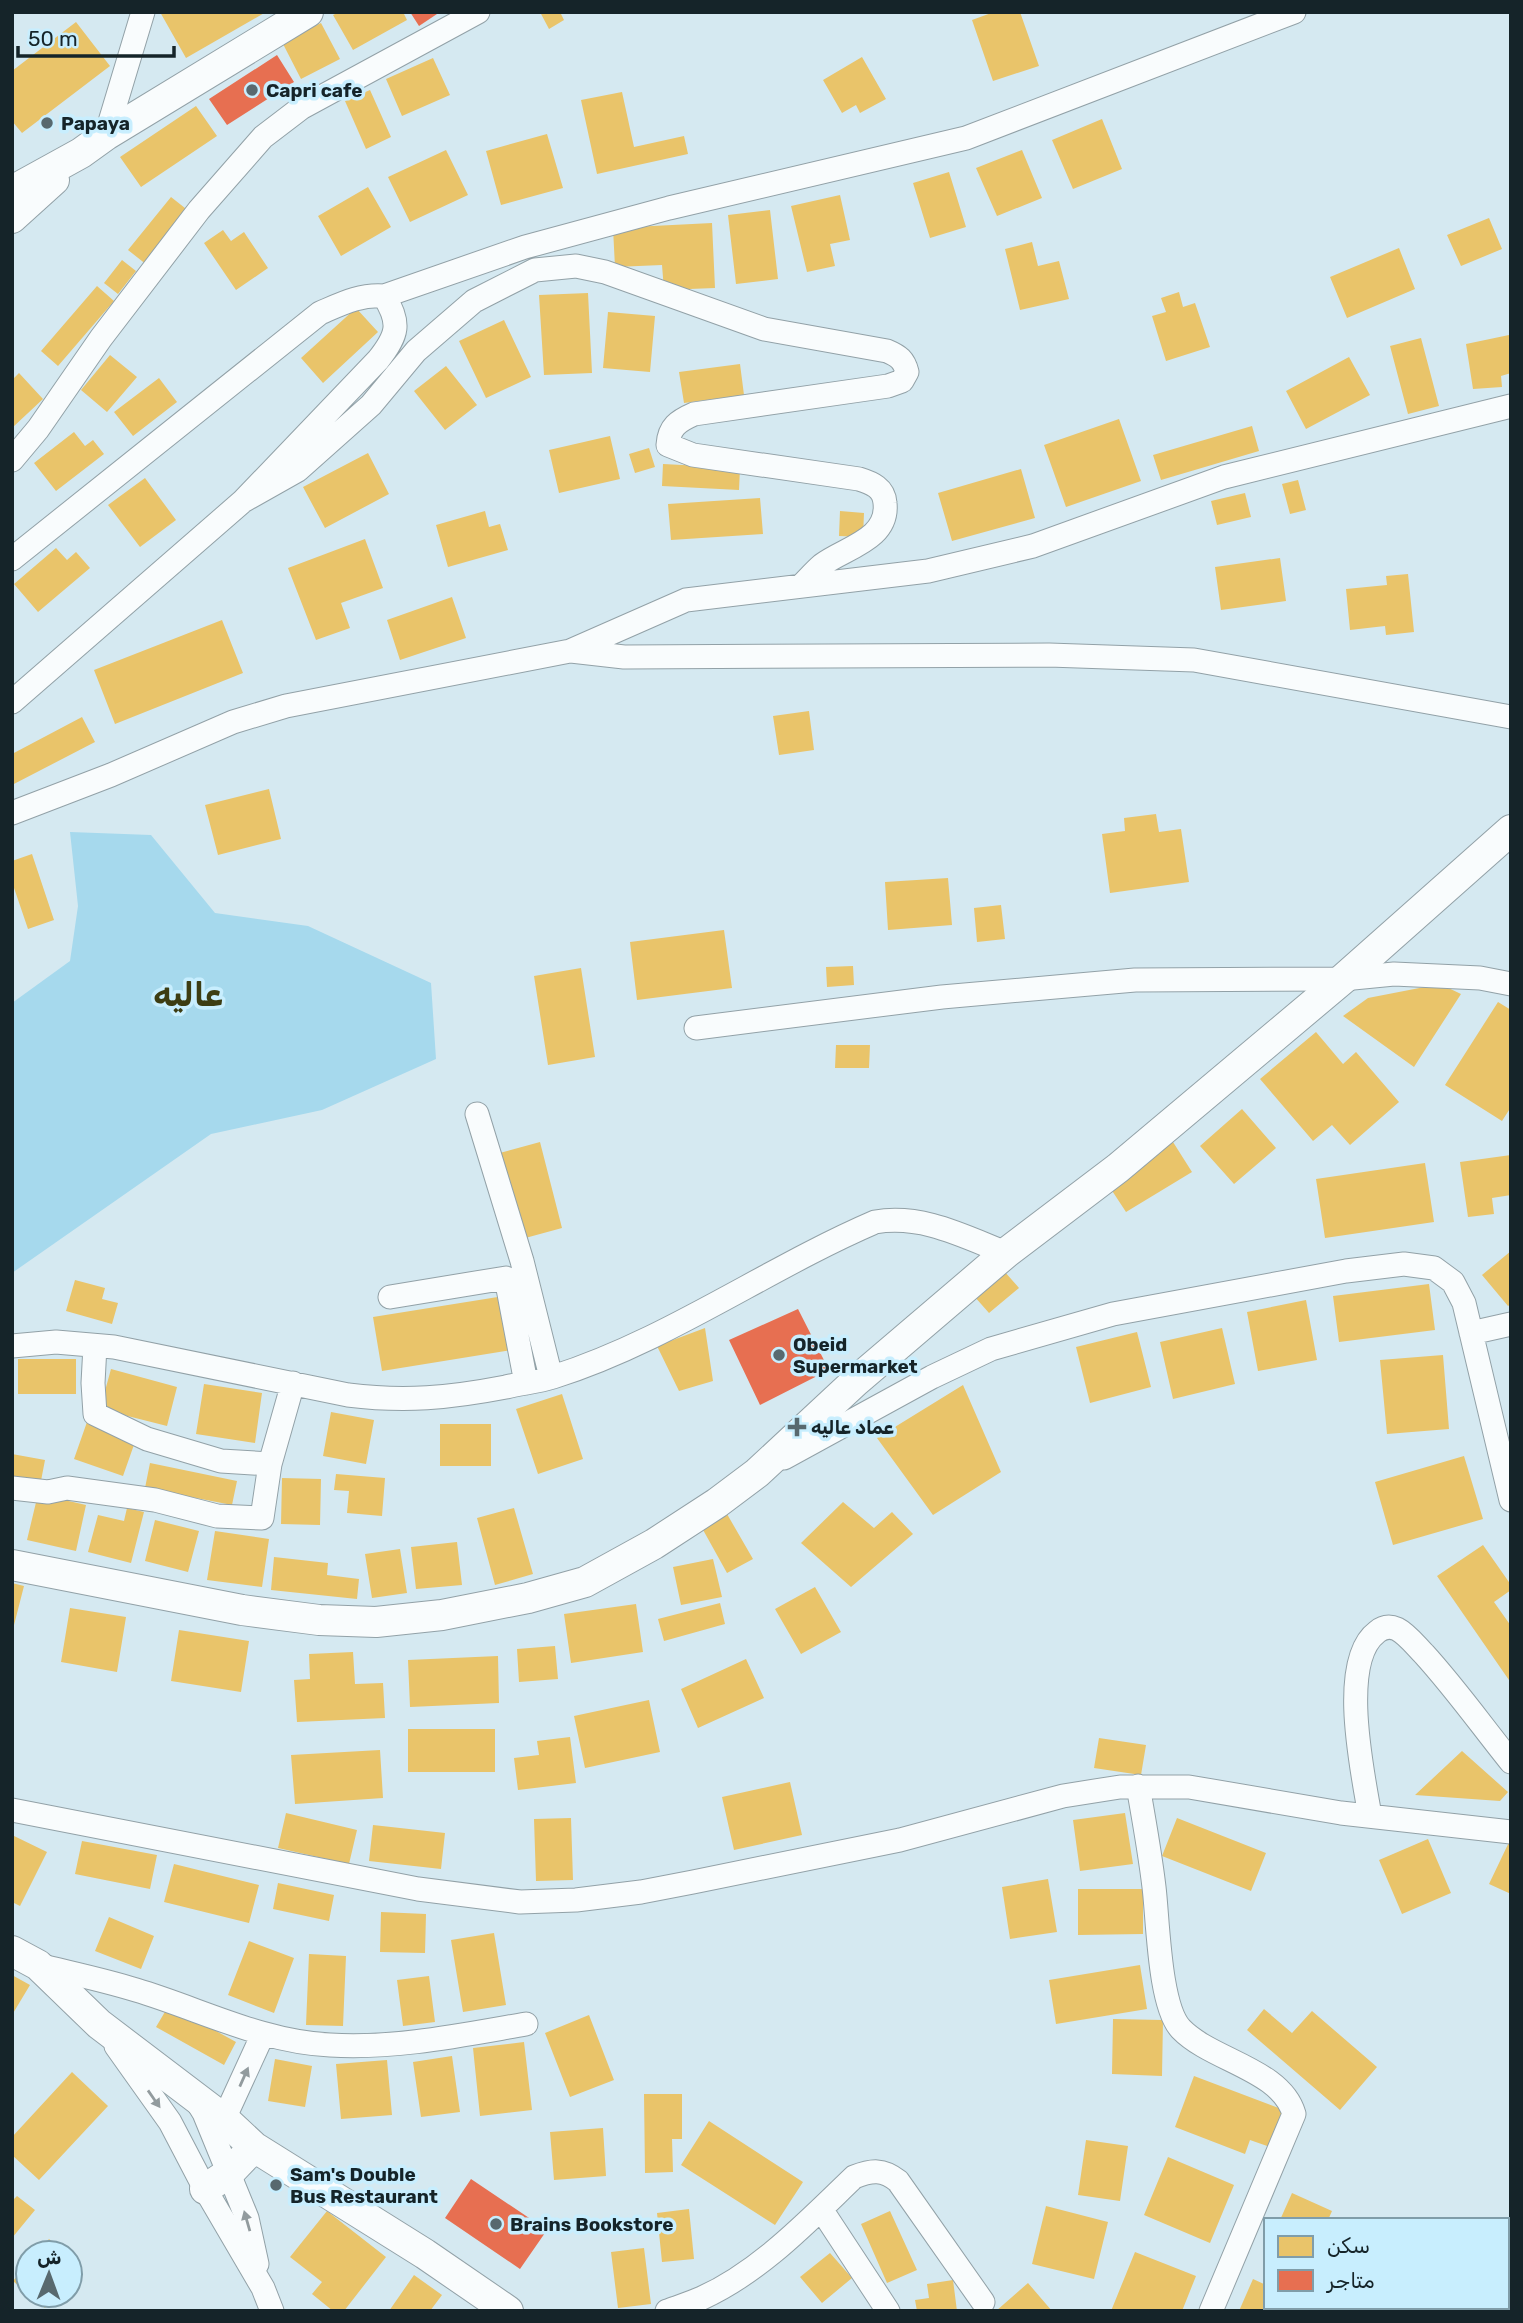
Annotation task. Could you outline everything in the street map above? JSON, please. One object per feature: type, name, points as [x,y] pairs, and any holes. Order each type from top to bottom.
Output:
[{"type":"main road","points":[[12,191],[81,153],[308,12]]},
{"type":"main road","points":[[12,218],[81,153]]},
{"type":"main road","points":[[12,1565],[242,1610],[319,1620],[376,1622],[442,1615],[528,1598],[585,1582],[654,1544],[757,1473],[856,1381],[1006,1253],[1118,1168],[1343,979],[1511,830]]},
{"type":"main road","points":[[25,1958],[99,2024],[224,2119],[254,2147],[425,2254],[508,2311]]},
{"type":"main road","points":[[217,2181],[254,2147]]},
{"type":"street","points":[[106,135],[143,12]]},
{"type":"street","points":[[12,460],[38,429],[101,338],[199,210],[263,137],[300,108],[478,12]]},
{"type":"street","points":[[12,559],[320,313],[352,299],[370,295],[383,296],[525,247],[669,208],[966,138],[1294,12]]},
{"type":"street","points":[[243,501],[298,470],[371,405],[416,351],[474,301],[534,270],[576,266],[605,272],[764,329],[887,351],[904,362],[907,372],[902,381],[888,386],[694,414],[677,422],[668,434],[667,446],[693,455],[859,479],[873,483],[881,492],[885,501],[885,512],[875,532],[865,541],[824,564],[802,585]]},
{"type":"street","points":[[12,702],[243,501],[390,345],[395,334],[395,314],[383,296]]},
{"type":"street","points":[[12,813],[111,775],[233,722],[273,710],[570,650],[686,600],[928,571],[1033,545],[1224,477],[1511,406]]},
{"type":"street","points":[[570,650],[624,657],[1049,655],[1194,660],[1511,717]]},
{"type":"street","points":[[696,1028],[942,996],[1135,981],[1343,979],[1417,974],[1480,978],[1511,984]]},
{"type":"street","points":[[477,1114],[522,1261],[551,1377]]},
{"type":"street","points":[[12,1346],[56,1342],[128,1349],[348,1395],[426,1399],[551,1377],[668,1328],[875,1222],[895,1219],[920,1222],[946,1229],[1006,1253]]},
{"type":"street","points":[[757,1473],[932,1377],[991,1349],[1113,1314],[1346,1271],[1404,1264],[1434,1268],[1453,1282],[1464,1303],[1511,1500]]},
{"type":"street","points":[[390,1297],[506,1278],[526,1382]]},
{"type":"street","points":[[1471,1333],[1511,1324]]},
{"type":"street","points":[[95,1346],[95,1414],[147,1439],[221,1461],[270,1464]]},
{"type":"street","points":[[12,1488],[48,1492],[66,1488],[155,1500],[217,1516],[262,1518],[270,1464],[293,1383]]},
{"type":"street","points":[[1370,1816],[1356,1726],[1357,1674],[1367,1641],[1382,1628],[1393,1627],[1420,1649],[1511,1762]]},
{"type":"street","points":[[1138,1786],[1154,1886],[1163,1974],[1171,2010],[1180,2028],[1200,2043],[1279,2088],[1290,2102],[1294,2114],[1210,2311]]},
{"type":"street","points":[[12,1810],[418,1889],[520,1902],[654,1890],[900,1840],[1063,1796],[1120,1787],[1189,1787],[1370,1816],[1511,1832]]},
{"type":"street","points":[[25,1958],[136,1990],[263,2034],[329,2045],[388,2044],[435,2039],[526,2024]]},
{"type":"street","points":[[99,2024],[170,2122],[217,2181]]},
{"type":"street","points":[[224,2119],[263,2034]]},
{"type":"street","points":[[191,2094],[204,2113],[217,2181],[272,2311]]},
{"type":"street","points":[[667,2311],[701,2298],[731,2282],[771,2253],[854,2177],[870,2171],[888,2172],[898,2180],[983,2302]]},
{"type":"street","points":[[821,2209],[888,2311]]},
{"type":"shaded area","points":[[70,832],[151,835],[215,913],[308,926],[431,983],[436,1059],[322,1110],[211,1134],[12,1273],[12,1003],[70,961],[78,906]]},
{"type":"building: سكن","points":[[160,12],[266,12],[186,58]]},
{"type":"building: سكن","points":[[339,12],[403,12],[407,20],[353,50],[333,15]]},
{"type":"building: سكن","points":[[540,12],[560,12],[564,20],[549,29]]},
{"type":"building: سكن","points":[[994,12],[1020,12],[1039,66],[993,81],[972,20]]},
{"type":"building: سكن","points":[[76,22],[110,66],[22,133],[12,121],[12,71]]},
{"type":"building: سكن","points":[[321,23],[340,59],[301,79],[282,42]]},
{"type":"building: سكن","points":[[862,57],[886,99],[860,113],[856,105],[842,113],[823,80]]},
{"type":"building: سكن","points":[[433,58],[450,95],[402,116],[386,79]]},
{"type":"building: سكن","points":[[370,90],[391,137],[366,149],[345,101]]},
{"type":"building: سكن","points":[[622,92],[634,147],[684,136],[688,154],[597,174],[581,100]]},
{"type":"building: سكن","points":[[196,106],[217,136],[141,187],[120,157]]},
{"type":"building: سكن","points":[[1102,119],[1122,169],[1073,189],[1052,140]]},
{"type":"building: سكن","points":[[547,134],[563,188],[501,205],[486,151]]},
{"type":"building: سكن","points":[[446,150],[468,195],[410,222],[388,177]]},
{"type":"building: سكن","points":[[1022,150],[1042,198],[997,216],[976,168]]},
{"type":"building: سكن","points":[[949,172],[966,227],[930,238],[913,183]]},
{"type":"building: سكن","points":[[368,187],[391,227],[341,256],[318,216]]},
{"type":"building: سكن","points":[[840,195],[850,240],[830,244],[835,266],[807,272],[791,206]]},
{"type":"building: سكن","points":[[171,197],[190,212],[147,265],[128,250]]},
{"type":"building: سكن","points":[[770,210],[778,279],[736,284],[728,215]]},
{"type":"building: سكن","points":[[1489,218],[1502,249],[1461,266],[1447,235]]},
{"type":"building: سكن","points":[[712,223],[715,288],[664,290],[662,265],[615,267],[613,228]]},
{"type":"building: سكن","points":[[223,230],[231,241],[244,232],[268,268],[236,290],[204,243]]},
{"type":"building: سكن","points":[[1032,242],[1038,266],[1059,261],[1069,299],[1020,310],[1005,249]]},
{"type":"building: سكن","points":[[1399,248],[1415,289],[1347,318],[1330,277]]},
{"type":"building: سكن","points":[[122,260],[136,271],[118,294],[104,283]]},
{"type":"building: سكن","points":[[97,286],[114,301],[58,366],[41,351]]},
{"type":"building: سكن","points":[[1179,292],[1183,307],[1195,303],[1210,347],[1166,361],[1152,316],[1166,312],[1161,298]]},
{"type":"building: سكن","points":[[588,293],[592,373],[544,375],[539,295]]},
{"type":"building: سكن","points":[[356,308],[378,332],[323,383],[301,358]]},
{"type":"building: سكن","points":[[608,312],[655,316],[650,372],[603,368]]},
{"type":"building: سكن","points":[[504,320],[531,377],[486,398],[459,341]]},
{"type":"building: سكن","points":[[1509,335],[1511,373],[1501,376],[1502,387],[1473,389],[1466,344]]},
{"type":"building: سكن","points":[[1421,338],[1439,406],[1408,414],[1390,346]]},
{"type":"building: سكن","points":[[110,355],[137,377],[107,412],[81,390]]},
{"type":"building: سكن","points":[[1349,357],[1370,395],[1306,429],[1286,391]]},
{"type":"building: سكن","points":[[740,364],[744,395],[684,403],[679,372]]},
{"type":"building: سكن","points":[[446,366],[477,405],[445,430],[414,391]]},
{"type":"building: سكن","points":[[19,373],[43,399],[12,428],[12,380]]},
{"type":"building: سكن","points":[[159,378],[177,402],[133,436],[114,412]]},
{"type":"building: سكن","points":[[1119,419],[1141,481],[1066,507],[1044,445]]},
{"type":"building: سكن","points":[[1252,426],[1259,451],[1161,480],[1153,455]]},
{"type":"building: سكن","points":[[74,432],[85,446],[93,440],[104,454],[56,491],[34,463]]},
{"type":"building: سكن","points":[[610,436],[620,479],[559,493],[549,450]]},
{"type":"building: سكن","points":[[649,448],[655,467],[635,473],[629,454]]},
{"type":"building: سكن","points":[[368,453],[389,494],[325,528],[303,487]]},
{"type":"building: سكن","points":[[663,464],[740,468],[739,490],[662,486]]},
{"type":"building: سكن","points":[[1021,469],[1035,518],[952,541],[938,493]]},
{"type":"building: سكن","points":[[145,478],[176,520],[140,547],[108,505]]},
{"type":"building: سكن","points":[[1298,480],[1306,510],[1290,514],[1282,484]]},
{"type":"building: سكن","points":[[1245,493],[1251,517],[1217,525],[1211,501]]},
{"type":"building: سكن","points":[[760,498],[763,534],[671,540],[668,504]]},
{"type":"building: سكن","points":[[485,511],[489,527],[500,524],[508,550],[448,567],[436,525]]},
{"type":"building: سكن","points":[[840,511],[864,513],[863,537],[839,536]]},
{"type":"building: سكن","points":[[365,539],[383,588],[341,603],[350,628],[316,640],[288,568]]},
{"type":"building: سكن","points":[[56,548],[67,560],[76,552],[90,568],[38,612],[14,584]]},
{"type":"building: سكن","points":[[1280,558],[1286,601],[1221,610],[1215,567]]},
{"type":"building: سكن","points":[[1408,574],[1414,632],[1386,635],[1385,626],[1350,630],[1346,589],[1387,585],[1386,576]]},
{"type":"building: سكن","points":[[452,597],[466,638],[400,660],[387,620]]},
{"type":"building: سكن","points":[[222,620],[243,673],[115,724],[94,670]]},
{"type":"building: سكن","points":[[809,711],[814,750],[779,755],[773,716]]},
{"type":"building: سكن","points":[[82,717],[95,742],[12,785],[12,754]]},
{"type":"building: سكن","points":[[269,789],[281,839],[218,855],[205,805]]},
{"type":"building: سكن","points":[[1156,814],[1159,832],[1181,829],[1189,882],[1110,893],[1102,834],[1125,831],[1124,818]]},
{"type":"building: سكن","points":[[32,854],[54,920],[28,929],[12,882],[12,861]]},
{"type":"building: سكن","points":[[948,878],[952,925],[888,930],[885,882]]},
{"type":"building: سكن","points":[[1001,905],[1005,939],[977,942],[974,908]]},
{"type":"building: سكن","points":[[724,930],[732,988],[637,1000],[630,942]]},
{"type":"building: سكن","points":[[853,966],[854,985],[827,987],[826,967]]},
{"type":"building: سكن","points":[[581,968],[595,1057],[548,1065],[534,976]]},
{"type":"building: سكن","points":[[1440,984],[1461,994],[1414,1067],[1343,1016],[1368,998]]},
{"type":"building: سكن","points":[[1498,1002],[1511,1010],[1511,1107],[1502,1121],[1445,1085]]},
{"type":"building: سكن","points":[[1316,1032],[1343,1064],[1356,1052],[1399,1102],[1350,1145],[1332,1125],[1313,1141],[1260,1079]]},
{"type":"building: سكن","points":[[836,1045],[870,1045],[869,1068],[835,1068]]},
{"type":"building: سكن","points":[[1242,1109],[1276,1148],[1234,1184],[1200,1146]]},
{"type":"building: سكن","points":[[540,1142],[562,1228],[518,1240],[496,1154]]},
{"type":"building: سكن","points":[[1173,1142],[1192,1172],[1126,1212],[1107,1183]]},
{"type":"building: سكن","points":[[1511,1155],[1511,1195],[1492,1198],[1494,1214],[1468,1217],[1460,1162]]},
{"type":"building: سكن","points":[[1425,1163],[1434,1222],[1325,1238],[1316,1179]]},
{"type":"building: سكن","points":[[1511,1251],[1511,1304],[1508,1306],[1482,1275]]},
{"type":"building: سكن","points":[[1004,1271],[1019,1288],[989,1313],[974,1296]]},
{"type":"building: سكن","points":[[75,1280],[105,1288],[102,1299],[118,1303],[112,1324],[66,1311]]},
{"type":"building: سكن","points":[[1429,1284],[1435,1330],[1339,1342],[1333,1296]]},
{"type":"building: سكن","points":[[504,1296],[512,1350],[382,1371],[373,1317]]},
{"type":"building: سكن","points":[[1306,1300],[1317,1360],[1258,1371],[1247,1312]]},
{"type":"building: سكن","points":[[705,1328],[713,1381],[679,1391],[657,1346]]},
{"type":"building: سكن","points":[[1222,1328],[1235,1384],[1173,1399],[1160,1342]]},
{"type":"building: سكن","points":[[1137,1332],[1151,1387],[1090,1403],[1076,1347]]},
{"type":"building: سكن","points":[[1443,1355],[1449,1429],[1387,1434],[1380,1360]]},
{"type":"building: سكن","points":[[18,1359],[76,1359],[76,1394],[18,1394]]},
{"type":"building: سكن","points":[[111,1369],[177,1387],[167,1426],[100,1409]]},
{"type":"building: سكن","points":[[204,1384],[262,1393],[255,1443],[196,1434]]},
{"type":"building: سكن","points":[[963,1385],[1001,1472],[933,1515],[877,1438]]},
{"type":"building: سكن","points":[[562,1394],[583,1459],[538,1474],[516,1409]]},
{"type":"building: سكن","points":[[331,1412],[374,1420],[366,1464],[323,1456]]},
{"type":"building: سكن","points":[[87,1422],[136,1439],[123,1476],[74,1459]]},
{"type":"building: سكن","points":[[440,1424],[491,1424],[491,1466],[440,1466]]},
{"type":"building: سكن","points":[[12,1454],[45,1460],[40,1486],[12,1481]]},
{"type":"building: سكن","points":[[1464,1456],[1483,1519],[1393,1545],[1375,1482]]},
{"type":"building: سكن","points":[[150,1463],[237,1481],[232,1505],[145,1488]]},
{"type":"building: سكن","points":[[336,1474],[385,1478],[382,1516],[347,1513],[349,1491],[334,1490]]},
{"type":"building: سكن","points":[[282,1478],[321,1479],[320,1525],[281,1524]]},
{"type":"building: سكن","points":[[38,1494],[86,1505],[76,1551],[27,1540]]},
{"type":"building: سكن","points":[[843,1502],[874,1528],[892,1512],[913,1534],[851,1587],[801,1543]]},
{"type":"building: سكن","points":[[127,1508],[144,1512],[131,1563],[88,1552],[98,1515],[124,1521]]},
{"type":"building: سكن","points":[[514,1508],[533,1574],[495,1585],[477,1518]]},
{"type":"building: سكن","points":[[727,1514],[753,1559],[727,1573],[702,1528]]},
{"type":"building: سكن","points":[[155,1520],[199,1531],[188,1572],[145,1561]]},
{"type":"building: سكن","points":[[215,1531],[269,1539],[262,1587],[207,1580]]},
{"type":"building: سكن","points":[[457,1542],[462,1585],[416,1589],[411,1547]]},
{"type":"building: سكن","points":[[1483,1545],[1511,1585],[1511,1590],[1494,1602],[1511,1626],[1511,1683],[1437,1576]]},
{"type":"building: سكن","points":[[400,1549],[407,1593],[372,1598],[365,1554]]},
{"type":"building: سكن","points":[[274,1557],[328,1563],[327,1575],[359,1579],[357,1599],[271,1590]]},
{"type":"building: سكن","points":[[713,1559],[722,1597],[681,1605],[673,1567]]},
{"type":"building: سكن","points":[[12,1583],[24,1586],[13,1629],[12,1629]]},
{"type":"building: سكن","points":[[815,1587],[841,1632],[801,1654],[775,1609]]},
{"type":"building: سكن","points":[[720,1603],[725,1624],[664,1641],[658,1619]]},
{"type":"building: سكن","points":[[636,1604],[643,1652],[571,1663],[564,1614]]},
{"type":"building: سكن","points":[[70,1608],[126,1617],[117,1672],[61,1662]]},
{"type":"building: سكن","points":[[179,1630],[249,1641],[241,1692],[171,1681]]},
{"type":"building: سكن","points":[[555,1646],[558,1679],[519,1682],[517,1649]]},
{"type":"building: سكن","points":[[353,1652],[355,1684],[383,1683],[385,1718],[297,1722],[294,1680],[310,1679],[309,1654]]},
{"type":"building: سكن","points":[[498,1656],[499,1703],[410,1707],[408,1660]]},
{"type":"building: سكن","points":[[746,1659],[764,1698],[698,1728],[681,1689]]},
{"type":"building: سكن","points":[[649,1700],[660,1752],[585,1768],[574,1716]]},
{"type":"building: سكن","points":[[408,1729],[495,1729],[495,1772],[408,1772]]},
{"type":"building: سكن","points":[[570,1737],[576,1783],[518,1790],[514,1758],[539,1755],[537,1741]]},
{"type":"building: سكن","points":[[1099,1738],[1146,1745],[1141,1775],[1094,1768]]},
{"type":"building: سكن","points":[[380,1750],[383,1798],[295,1804],[291,1755]]},
{"type":"building: سكن","points":[[1462,1751],[1508,1792],[1500,1801],[1415,1795]]},
{"type":"building: سكن","points":[[790,1782],[802,1835],[734,1850],[722,1797]]},
{"type":"building: سكن","points":[[286,1813],[357,1830],[349,1864],[278,1848]]},
{"type":"building: سكن","points":[[1125,1813],[1133,1864],[1080,1871],[1073,1820]]},
{"type":"building: سكن","points":[[571,1818],[573,1880],[536,1881],[534,1819]]},
{"type":"building: سكن","points":[[1177,1818],[1266,1853],[1251,1891],[1162,1856]]},
{"type":"building: سكن","points":[[373,1825],[445,1833],[441,1869],[369,1861]]},
{"type":"building: سكن","points":[[12,1835],[47,1852],[20,1906],[12,1902]]},
{"type":"building: سكن","points":[[1511,1838],[1511,1894],[1489,1884]]},
{"type":"building: سكن","points":[[1428,1839],[1451,1893],[1402,1914],[1379,1860]]},
{"type":"building: سكن","points":[[82,1841],[157,1855],[150,1889],[75,1874]]},
{"type":"building: سكن","points":[[174,1864],[259,1885],[249,1923],[164,1902]]},
{"type":"building: سكن","points":[[1048,1879],[1057,1932],[1010,1939],[1002,1887]]},
{"type":"building: سكن","points":[[278,1883],[334,1895],[329,1921],[273,1909]]},
{"type":"building: سكن","points":[[1078,1889],[1143,1889],[1143,1934],[1078,1935]]},
{"type":"building: سكن","points":[[381,1912],[426,1914],[425,1953],[380,1952]]},
{"type":"building: سكن","points":[[109,1917],[154,1936],[141,1969],[95,1951]]},
{"type":"building: سكن","points":[[494,1933],[506,2005],[463,2012],[451,1940]]},
{"type":"building: سكن","points":[[249,1941],[294,1958],[274,2013],[228,1995]]},
{"type":"building: سكن","points":[[309,1954],[346,1956],[343,2026],[306,2025]]},
{"type":"building: سكن","points":[[1140,1965],[1147,2009],[1056,2024],[1049,1980]]},
{"type":"building: سكن","points":[[12,1975],[30,1985],[12,2015]]},
{"type":"building: سكن","points":[[429,1976],[435,2022],[403,2026],[397,1980]]},
{"type":"building: سكن","points":[[169,2005],[236,2042],[224,2065],[156,2027]]},
{"type":"building: سكن","points":[[1264,2009],[1292,2033],[1312,2011],[1377,2067],[1340,2110],[1247,2030]]},
{"type":"building: سكن","points":[[589,2015],[614,2080],[570,2097],[545,2033]]},
{"type":"building: سكن","points":[[1113,2019],[1163,2020],[1162,2076],[1112,2074]]},
{"type":"building: سكن","points":[[524,2042],[532,2110],[480,2116],[473,2048]]},
{"type":"building: سكن","points":[[452,2056],[460,2112],[421,2117],[413,2062]]},
{"type":"building: سكن","points":[[275,2059],[312,2066],[305,2107],[268,2101]]},
{"type":"building: سكن","points":[[387,2060],[392,2115],[341,2119],[336,2064]]},
{"type":"building: سكن","points":[[72,2072],[108,2106],[39,2180],[12,2155],[12,2137]]},
{"type":"building: سكن","points":[[1194,2076],[1284,2110],[1270,2147],[1250,2140],[1245,2154],[1175,2127]]},
{"type":"building: سكن","points":[[644,2094],[682,2094],[682,2139],[672,2139],[673,2172],[645,2173]]},
{"type":"building: سكن","points":[[709,2121],[803,2182],[775,2225],[681,2165]]},
{"type":"building: سكن","points":[[603,2128],[606,2176],[554,2180],[550,2132]]},
{"type":"building: سكن","points":[[1086,2140],[1128,2146],[1120,2201],[1078,2195]]},
{"type":"building: سكن","points":[[1168,2157],[1234,2185],[1210,2243],[1144,2215]]},
{"type":"building: سكن","points":[[1292,2193],[1332,2211],[1329,2218],[1281,2218]]},
{"type":"building: سكن","points":[[17,2196],[35,2210],[12,2238],[12,2201]]},
{"type":"building: سكن","points":[[1046,2206],[1108,2222],[1094,2279],[1032,2264]]},
{"type":"building: سكن","points":[[689,2209],[694,2259],[662,2262],[657,2213]]},
{"type":"building: سكن","points":[[327,2211],[386,2257],[344,2311],[333,2311],[312,2294],[322,2282],[290,2257]]},
{"type":"building: سكن","points":[[890,2211],[917,2270],[887,2283],[861,2224]]},
{"type":"building: سكن","points":[[644,2248],[651,2304],[618,2308],[611,2252]]},
{"type":"building: سكن","points":[[1135,2252],[1196,2276],[1182,2311],[1111,2311]]},
{"type":"building: سكن","points":[[830,2253],[852,2278],[822,2303],[800,2277]]},
{"type":"building: سكن","points":[[414,2275],[442,2295],[430,2311],[389,2311]]},
{"type":"building: سكن","points":[[1253,2279],[1264,2284],[1264,2309],[1306,2309],[1305,2311],[1239,2311]]},
{"type":"building: سكن","points":[[953,2280],[957,2311],[917,2311],[915,2300],[929,2298],[927,2284]]},
{"type":"building: سكن","points":[[1028,2283],[1052,2311],[996,2311]]},
{"type":"building: متاجر","points":[[410,12],[440,12],[419,26]]},
{"type":"building: متاجر","name":"Capri cafe","points":[[277,55],[294,82],[227,125],[209,99]]},
{"type":"building: متاجر","name":"Obeid Supermarket","points":[[798,1309],[829,1370],[760,1405],[729,1340]]},
{"type":"building: متاجر","name":"Brains Bookstore","points":[[471,2179],[547,2230],[520,2269],[445,2218]]},
{"type":"place","name":"Capri cafe","points":[[252,90]]},
{"type":"place","name":"Papaya","points":[[47,123]]},
{"type":"place","name":"Obeid Supermarket","points":[[779,1355]]},
{"type":"place","name":"عماد عاليه","points":[[797,1427]]},
{"type":"place","name":"Sam's Double Bus Restaurant","points":[[276,2185]]},
{"type":"place","name":"Brains Bookstore","points":[[496,2224]]},
{"type":"district","name":"عاليه","points":[[188,994]]}]
